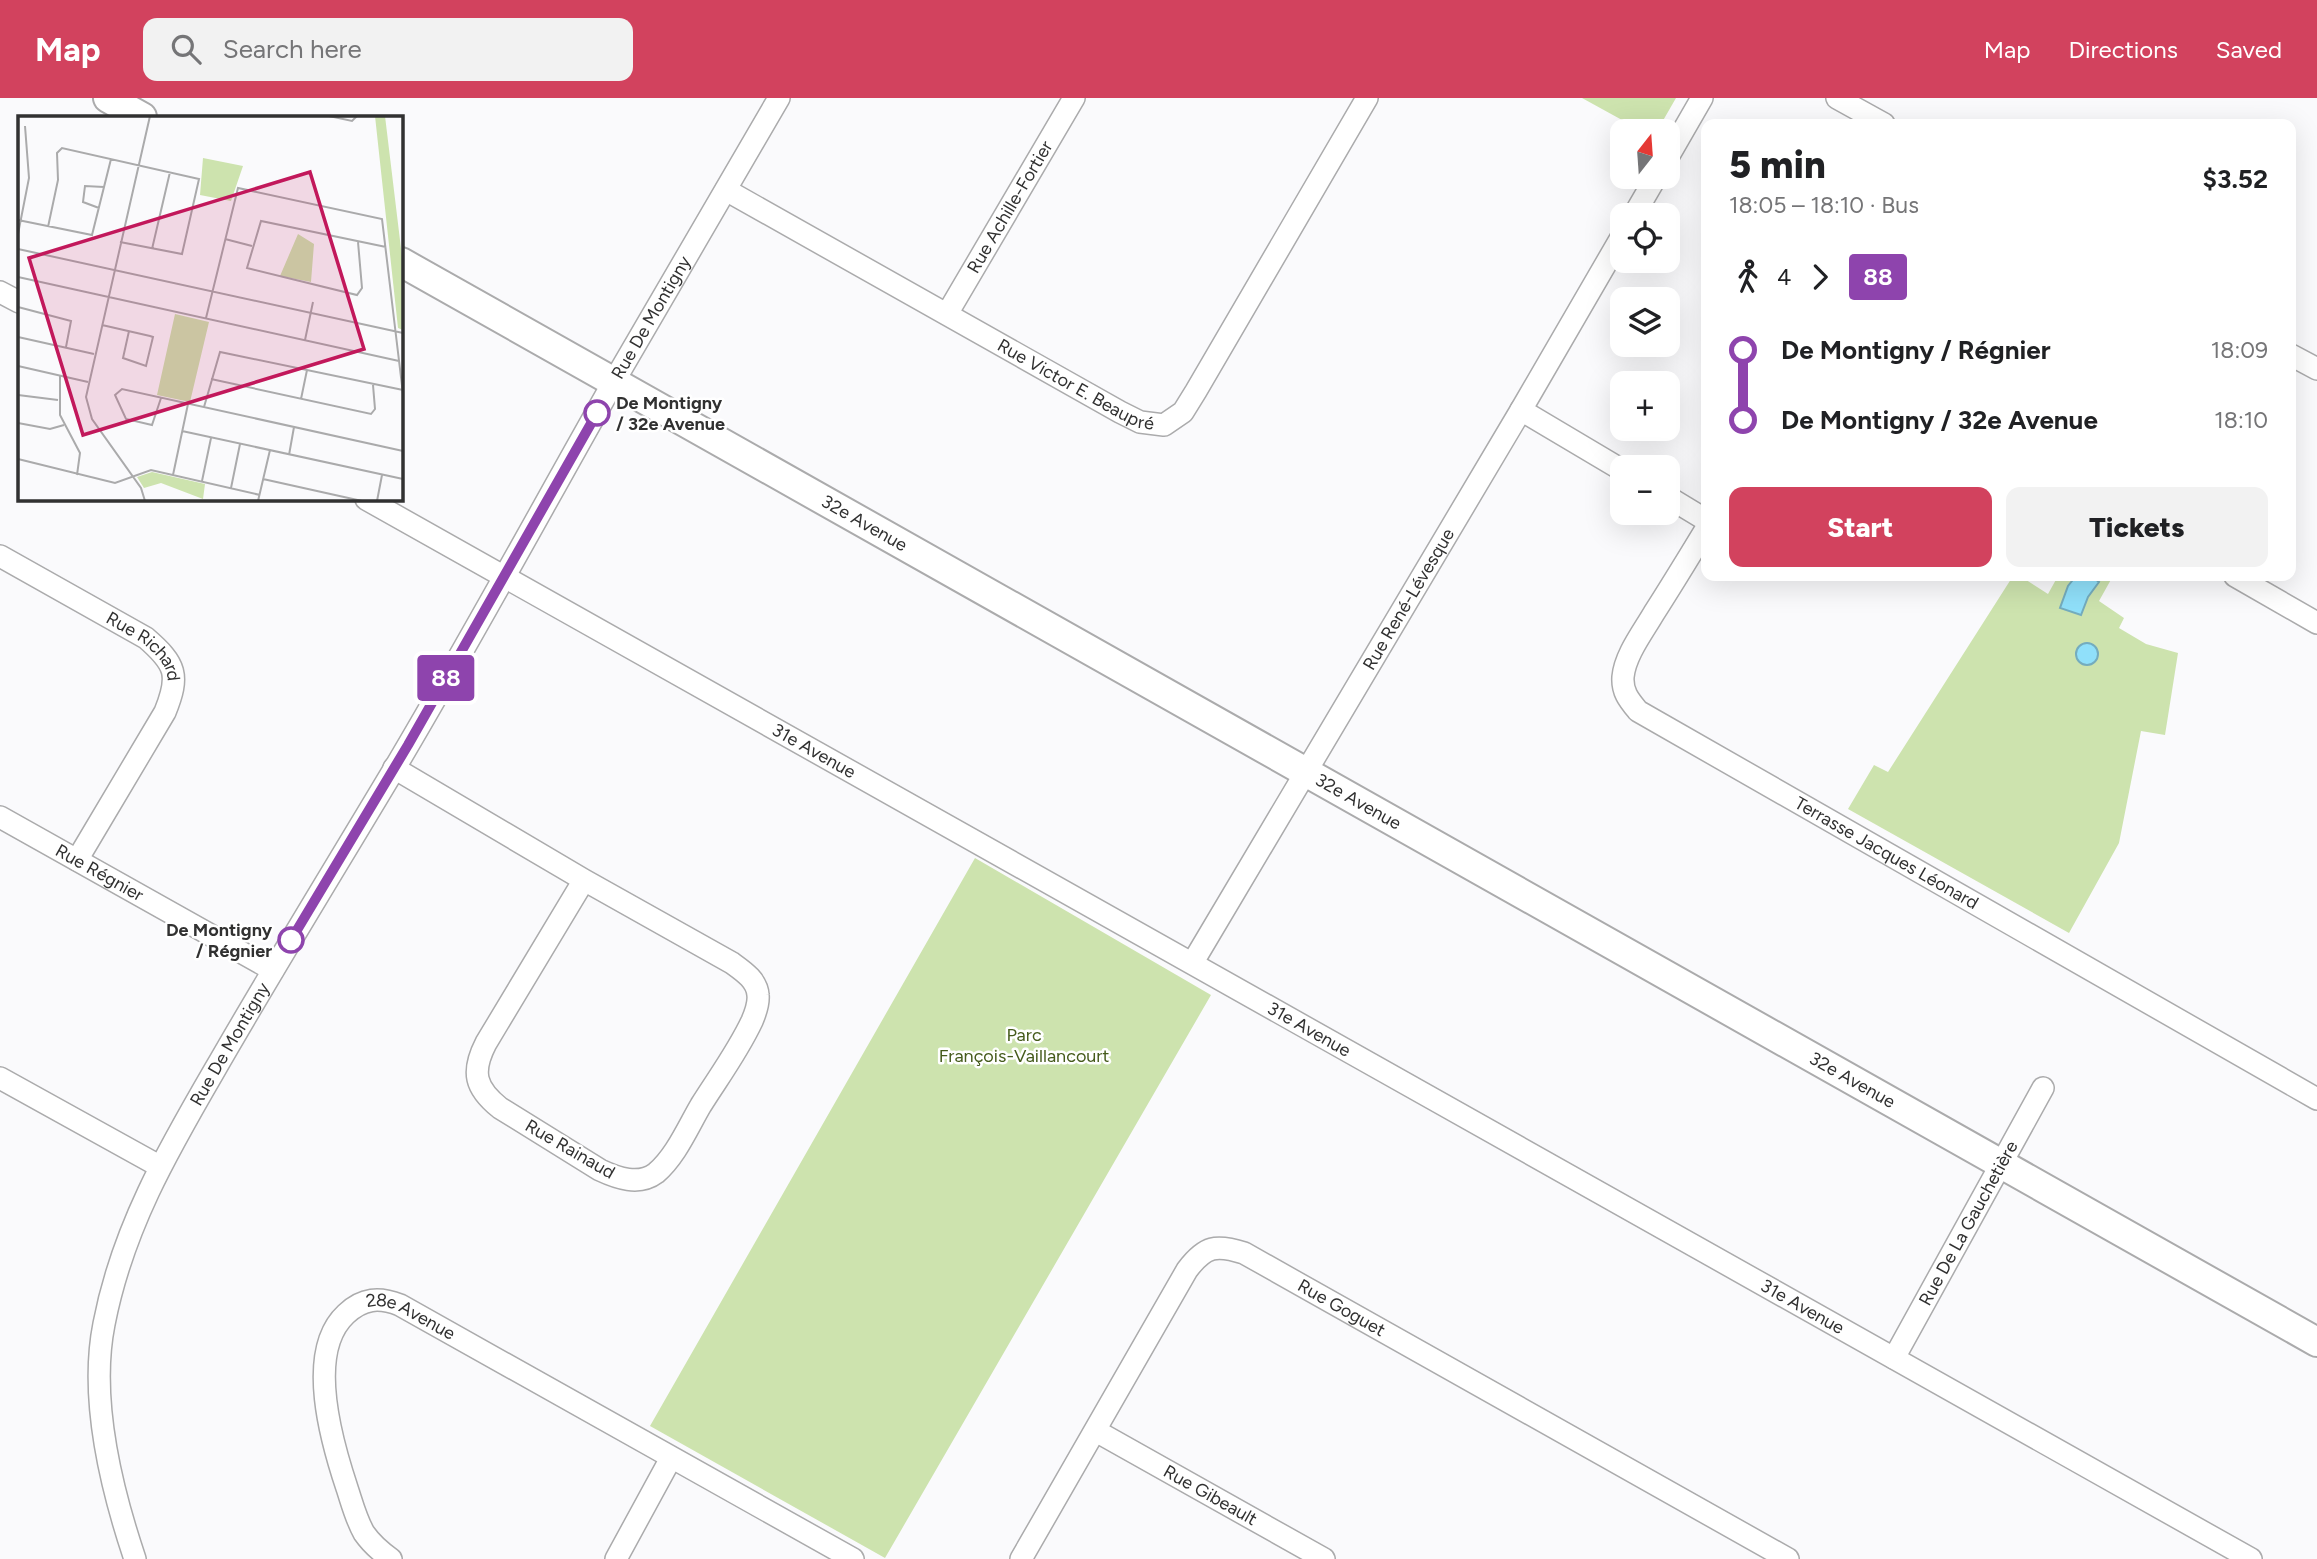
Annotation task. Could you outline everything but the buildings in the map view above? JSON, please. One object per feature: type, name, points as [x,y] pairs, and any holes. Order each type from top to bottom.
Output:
[{"type":"street","points":[[108,98],[140,116]]},
{"type":"street","name":"Rue De Montigny","points":[[135,1559],[107,1460],[100,1393],[103,1328],[115,1277],[132,1225],[159,1166],[505,577],[614,382],[779,98]]},
{"type":"street","name":"Rue Achille-Fortier","points":[[947,314],[1074,98]]},
{"type":"street","name":"Rue Victor E. Beaupré","points":[[726,190],[1120,412],[1140,422],[1164,425],[1183,412],[1367,98]]},
{"type":"street","points":[[1680,136],[1702,98]]},
{"type":"street","points":[[1837,98],[1875,119]]},
{"type":"street","name":"Rue René-Lévesque","points":[[1193,962],[1610,257]]},
{"type":"street","name":"32e Avenue","points":[[402,263],[2317,1342]]},
{"type":"street","points":[[0,292],[18,301]]},
{"type":"street","points":[[2296,358],[2317,369]]},
{"type":"street","points":[[1521,411],[1610,463]]},
{"type":"street","name":"31e Avenue","points":[[368,500],[2252,1559]]},
{"type":"street","points":[[1680,504],[1701,517]]},
{"type":"street","name":"Terrasse Jacques Léonard","points":[[1701,537],[1644,630],[1623,674],[1623,688],[1627,698],[1638,711],[2317,1098]]},
{"type":"street","name":"Rue Richard","points":[[0,556],[146,638],[162,652],[172,667],[174,690],[165,712],[77,860]]},
{"type":"street","points":[[2244,581],[2317,623]]},
{"type":"street","name":"Rue Rainaud","points":[[394,768],[744,971],[753,982],[758,995],[757,1009],[751,1022],[671,1155],[655,1174],[634,1181],[617,1178],[600,1170],[500,1108],[483,1092],[476,1072],[486,1043],[584,880]]},
{"type":"street","name":"Rue Régnier","points":[[0,817],[273,970]]},
{"type":"street","points":[[0,1078],[159,1166]]},
{"type":"street","name":"Rue De La Gauchetière","points":[[1894,1357],[2043,1088]]},
{"type":"street","name":"Rue Goguet","points":[[1021,1559],[1187,1270],[1196,1257],[1211,1248],[1226,1247],[1244,1252],[1788,1559]]},
{"type":"street","name":"28e Avenue","points":[[391,1559],[365,1534],[333,1447],[326,1416],[327,1355],[333,1334],[341,1318],[356,1305],[373,1299],[400,1305],[853,1559]]},
{"type":"street","name":"Rue Gibeault","points":[[1096,1431],[1324,1559]]},
{"type":"street","points":[[616,1559],[671,1458]]},
{"type":"green space","points":[[1582,98],[1676,98],[1664,119],[1620,119]]},
{"type":"green space","points":[[2010,581],[2028,581],[2048,594],[2055,581],[2110,581],[2099,601],[2124,618],[2119,628],[2146,644],[2178,653],[2165,735],[2141,731],[2119,843],[2069,933],[1848,809],[1874,765],[1888,772]]},
{"type":"green space","name":"Parc François-Vaillancourt","points":[[975,858],[1211,995],[885,1558],[650,1426]]},
{"type":"water","points":[[2072,581],[2099,582],[2088,597],[2081,615],[2060,608]]},
{"type":"water","points":[[2087,643],[2095,646],[2098,654],[2095,662],[2087,665],[2079,662],[2076,654],[2079,646]]},
{"type":"bus line","name":"88","points":[[291,940],[408,745],[597,413]]},
{"type":"place","name":"De Montigny / 32e Avenue","points":[[597,413]]},
{"type":"place","name":"De Montigny / Régnier","points":[[291,940]]}]
